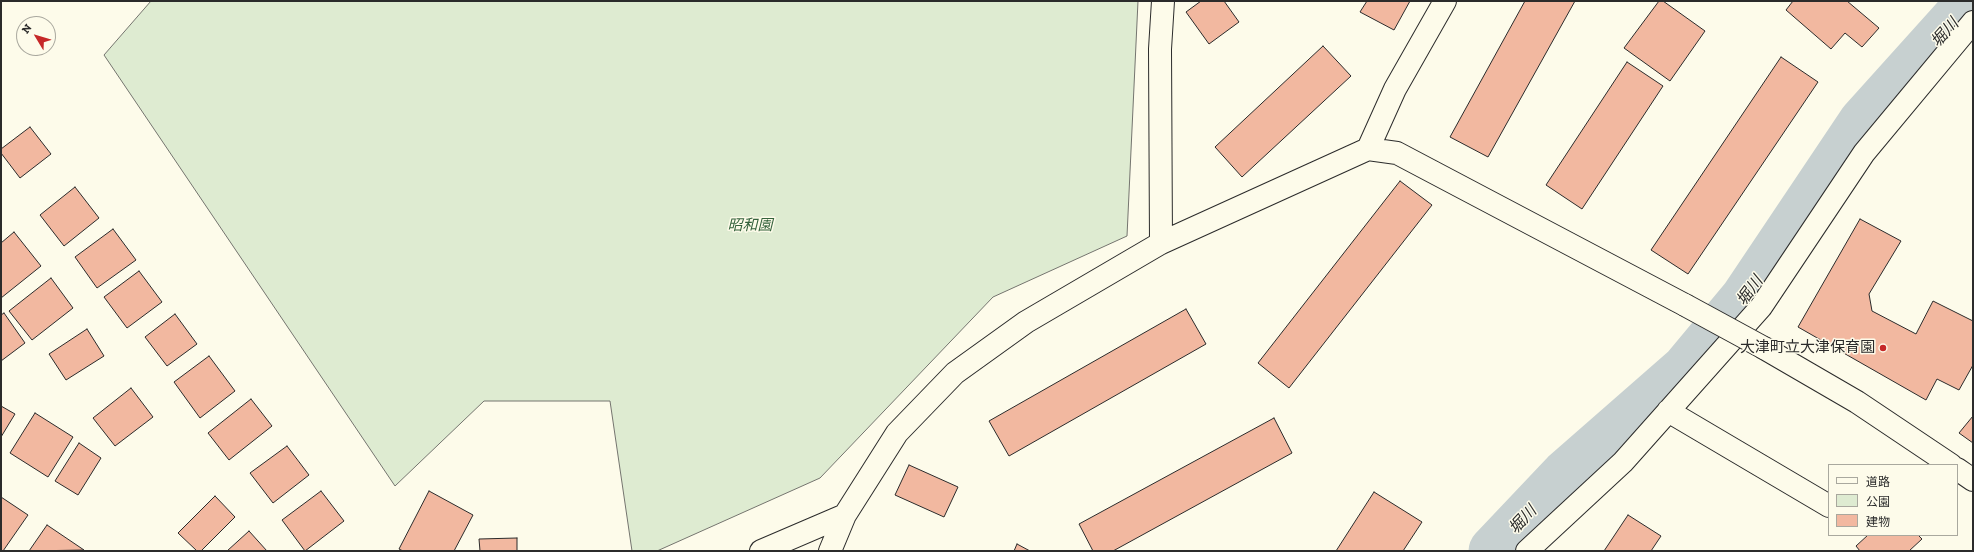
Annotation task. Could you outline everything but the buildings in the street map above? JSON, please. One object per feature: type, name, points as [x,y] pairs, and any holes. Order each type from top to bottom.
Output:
[{"type":"street","points":[[1161,243],[1160,49],[1164,1]]},
{"type":"street","points":[[1368,149],[1396,89],[1445,1]]},
{"type":"street","points":[[1527,551],[1623,462],[1761,307],[1864,153],[1973,22]]},
{"type":"street","points":[[830,551],[845,515],[897,433],[955,373],[1026,322],[1161,243],[1368,149],[1397,153],[1764,348],[1857,402],[1925,459],[1947,464]]},
{"type":"street","points":[[1668,411],[1828,505]]},
{"type":"street","points":[[1958,470],[1973,480]]},
{"type":"street","points":[[761,551],[845,515]]},
{"type":"green space","name":"昭和園","points":[[151,1],[1138,1],[1127,236],[993,297],[820,478],[657,551],[632,551],[610,401],[484,401],[395,486],[104,55]]},
{"type":"waterway","name":"堀川","points":[[1494,551],[1566,475],[1686,370],[1746,298],[1864,122],[1973,1]]},
{"type":"place","name":"大津町立大津保育園","points":[[1883,348]]}]
